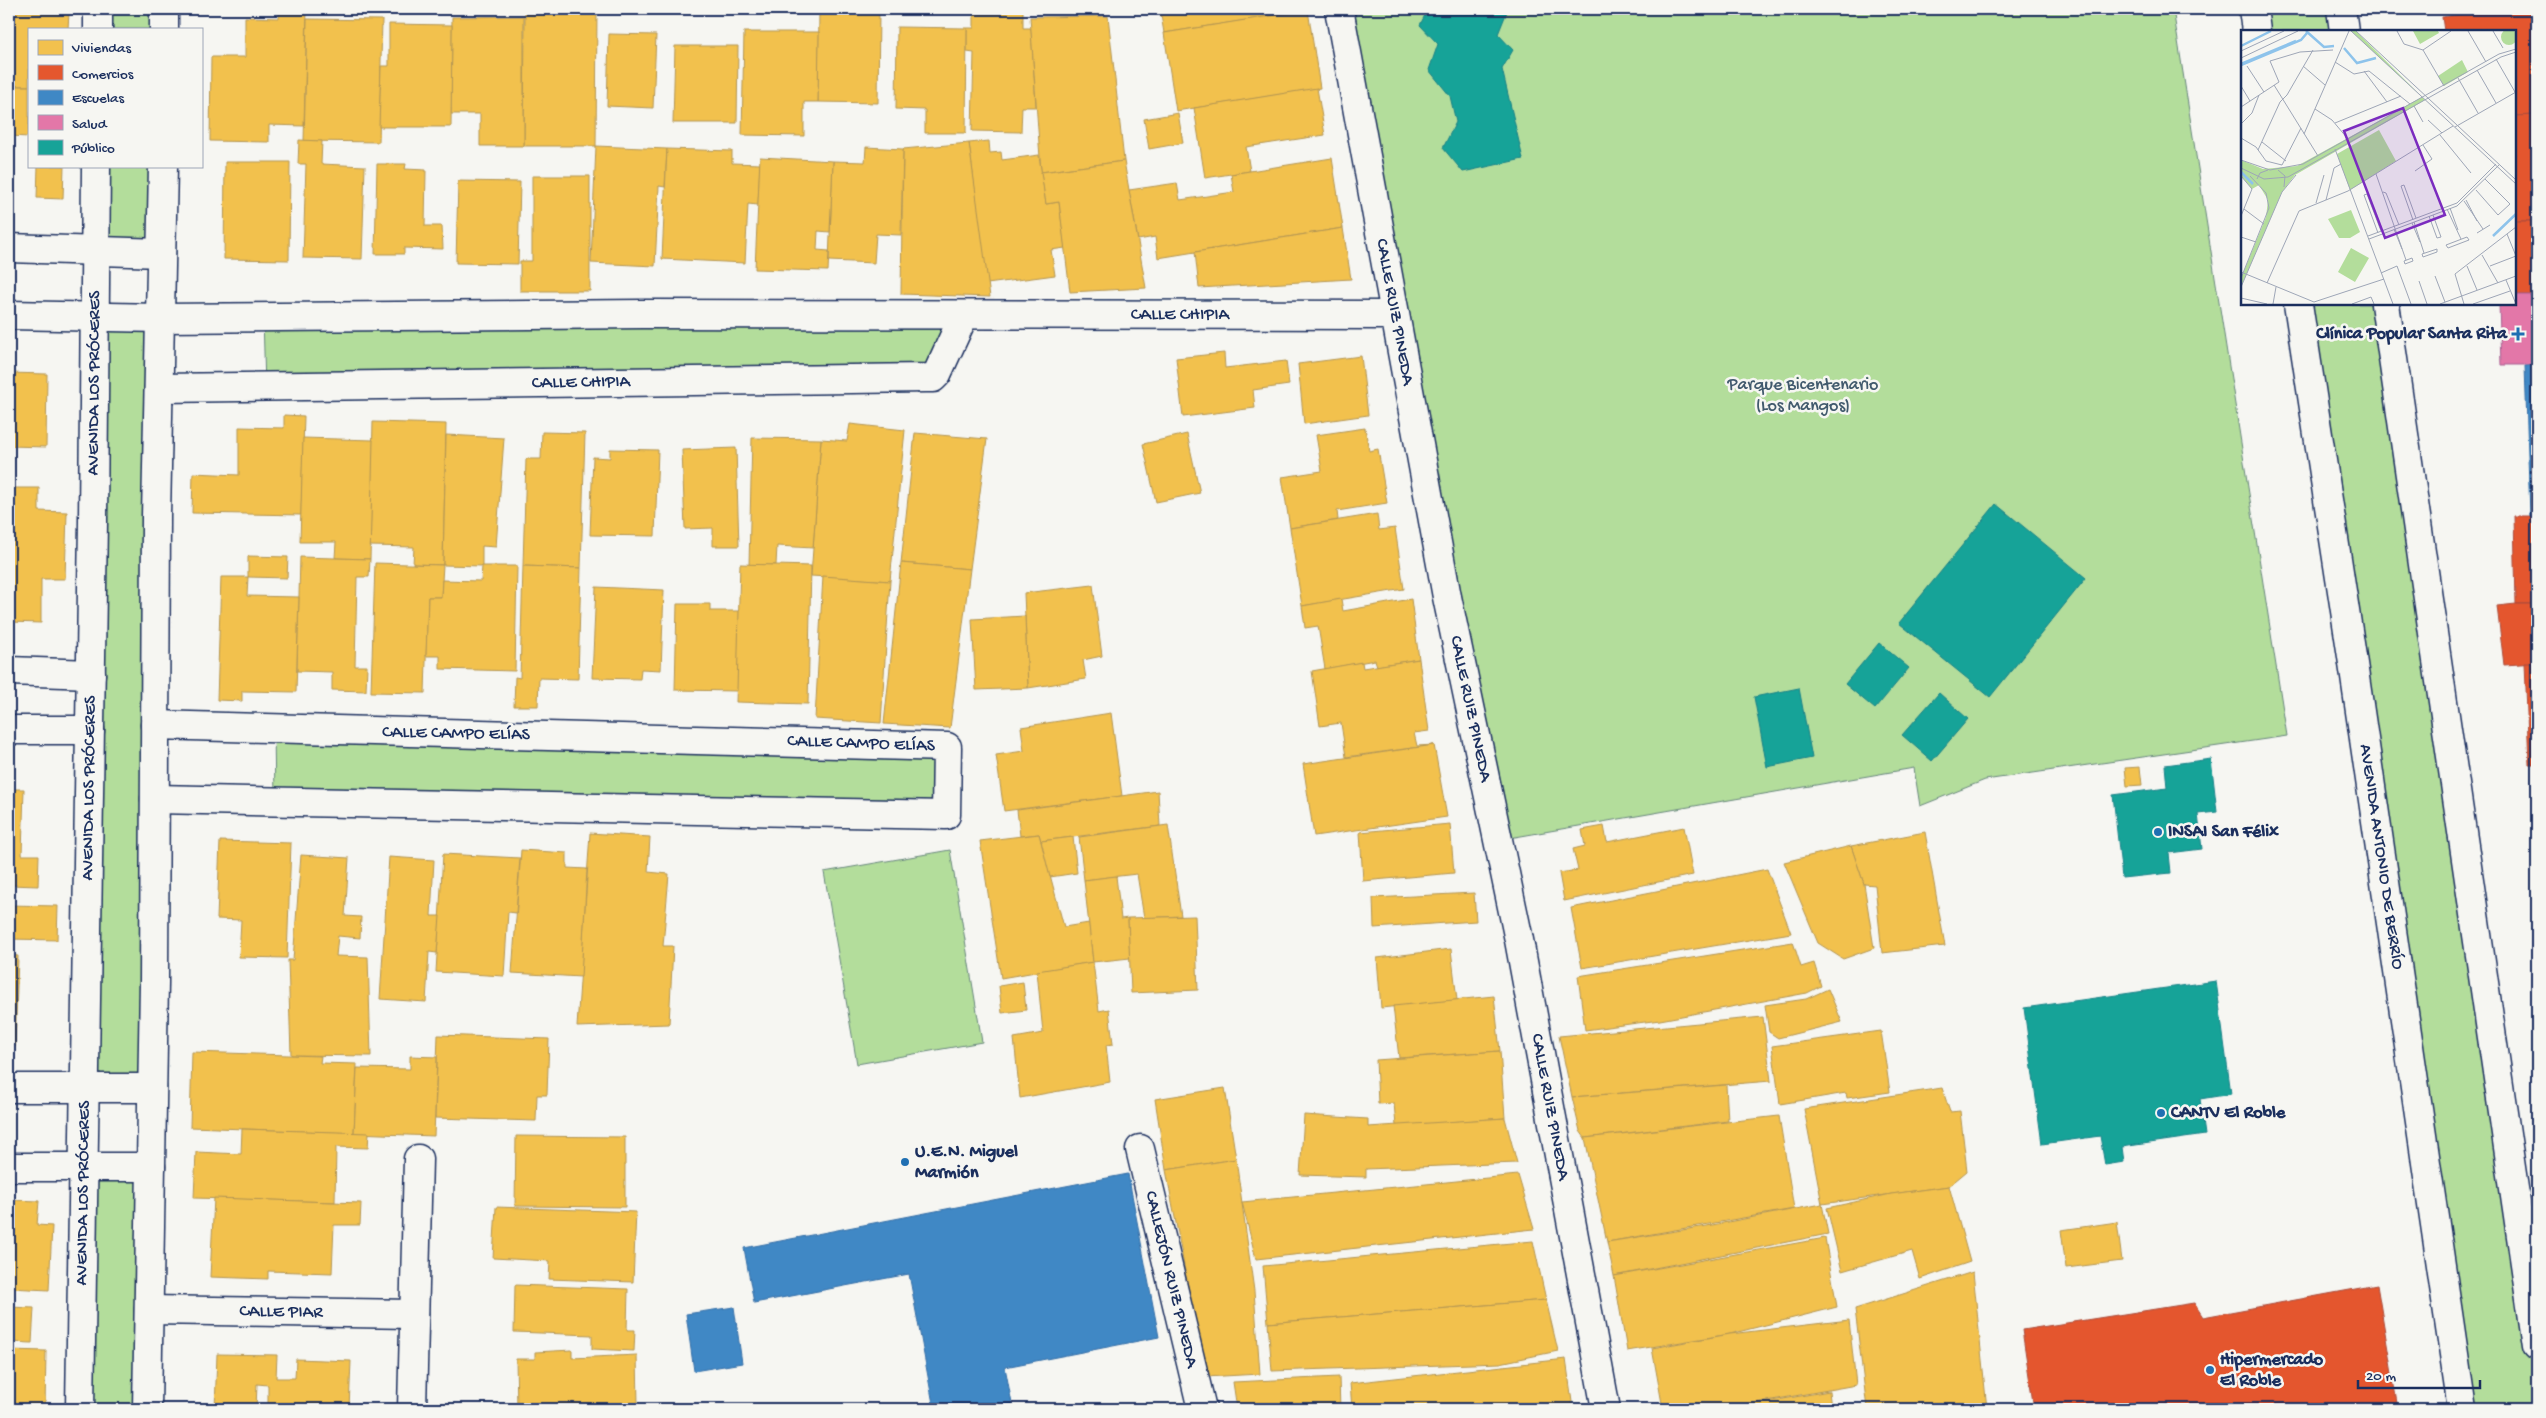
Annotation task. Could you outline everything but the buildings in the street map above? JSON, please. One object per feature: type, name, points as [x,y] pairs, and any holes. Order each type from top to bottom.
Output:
[{"type":"street","points":[[98,9],[98,28]]},
{"type":"street","points":[[164,9],[164,28]]},
{"type":"street","name":"CALLE RUIZ PINEDA","points":[[1339,9],[1447,597],[1519,940],[1606,1409]]},
{"type":"street","points":[[2253,9],[2256,30]]},
{"type":"street","name":"AVENIDA LOS PRÓCERES","points":[[80,1409],[91,674],[96,168]]},
{"type":"street","points":[[147,1409],[163,168]]},
{"type":"street","points":[[9,248],[161,253]]},
{"type":"street","name":"AVENIDA ANTONIO DE BERRÍO","points":[[2298,305],[2350,640],[2462,1409]]},
{"type":"street","points":[[2385,305],[2537,1346]]},
{"type":"street","name":"CALLE CHIPIA","points":[[9,315],[160,318],[632,314],[1395,315]]},
{"type":"street","name":"CALLE CHIPIA","points":[[159,388],[933,378],[937,374],[964,315]]},
{"type":"street","points":[[9,671],[91,674]]},
{"type":"street","name":"CALLE CAMPO ELÍAS","points":[[155,799],[946,815],[948,747],[156,725]]},
{"type":"street","points":[[9,730],[90,730]]},
{"type":"street","points":[[9,1088],[152,1088]]},
{"type":"street","name":"CALLEJÓN RUIZ PINEDA","points":[[1140,1149],[1202,1409]]},
{"type":"street","points":[[412,1409],[418,1160]]},
{"type":"street","points":[[9,1167],[151,1168]]},
{"type":"street","name":"CALLE PIAR","points":[[149,1310],[414,1314]]},
{"type":"green space","points":[[98,9],[164,9],[164,28],[98,28]]},
{"type":"green space","name":"Parque Bicentenario (Los Mangos)","points":[[1339,9],[2173,9],[2287,736],[1985,780],[1920,806],[1914,768],[1498,840]]},
{"type":"green space","points":[[2253,9],[2341,9],[2344,30],[2256,30]]},
{"type":"green space","points":[[96,168],[163,168],[161,253],[96,251]]},
{"type":"green space","points":[[2298,305],[2385,305],[2537,1346],[2537,1409],[2462,1409]]},
{"type":"green space","points":[[964,315],[927,378],[265,387],[263,317]]},
{"type":"green space","points":[[95,316],[160,318],[152,1088],[84,1088]]},
{"type":"green space","points":[[274,729],[947,747],[946,815],[275,801]]},
{"type":"green space","points":[[950,850],[982,1042],[857,1064],[824,872]]},
{"type":"green space","points":[[83,1167],[151,1167],[147,1409],[80,1409]]},
{"type":"place","name":"Clínica Popular Santa Rita","points":[[2518,334]]},
{"type":"place","name":"INSAI San Félix","points":[[2158,832]]},
{"type":"place","name":"CANTV El Roble","points":[[2161,1113]]},
{"type":"place","name":"U.E.N. Miguel Marmión","points":[[905,1162]]},
{"type":"place","name":"Hipermercado El Roble","points":[[2210,1370]]}]
